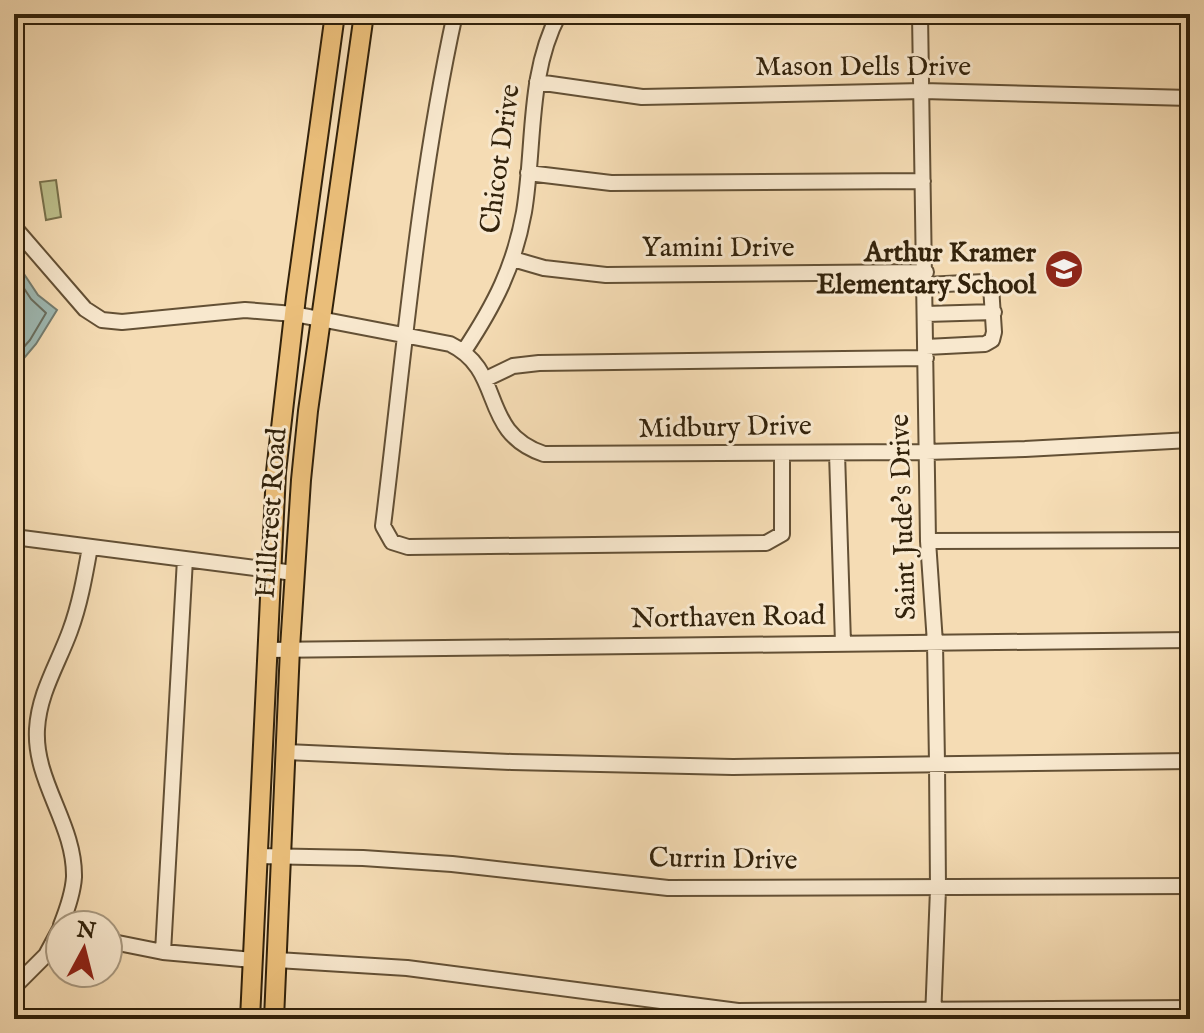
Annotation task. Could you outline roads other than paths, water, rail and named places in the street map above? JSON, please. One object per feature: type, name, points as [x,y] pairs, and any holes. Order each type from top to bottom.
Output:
[{"type":"main road","name":"Hillcrest Road","points":[[250,1019],[276,472],[335,14]]},
{"type":"main road","name":"Hillcrest Road","points":[[274,1019],[294,573],[308,411],[364,14]]},
{"type":"street","points":[[455,14],[440,85],[383,526],[392,542],[408,547],[766,543],[782,534],[782,453]]},
{"type":"street","name":"Chicot Drive","points":[[464,351],[498,299],[513,259],[524,211],[537,82],[546,44],[559,14]]},
{"type":"street","name":"Saint Jude's Drive","points":[[920,14],[928,541],[935,643],[937,763],[938,889],[933,1015]]},
{"type":"street","name":"Mason Dells Drive","points":[[537,82],[642,97],[923,91],[1190,98]]},
{"type":"street","points":[[528,173],[611,183],[923,181]]},
{"type":"street","points":[[14,227],[77,300],[102,320],[122,322],[226,310],[294,314],[406,334],[450,344],[464,351]]},
{"type":"street","name":"Yamini Drive","points":[[513,259],[544,268],[606,275],[984,282],[991,286],[994,312]]},
{"type":"street","points":[[486,379],[513,366],[539,363],[926,352],[985,344],[992,340],[994,312],[926,314]]},
{"type":"street","name":"Midbury Drive","points":[[464,351],[475,361],[486,379],[497,413],[509,434],[531,450],[544,454],[926,452],[1190,440]]},
{"type":"street","points":[[837,453],[843,643]]},
{"type":"street","points":[[14,537],[294,573]]},
{"type":"street","points":[[928,541],[1190,540]]},
{"type":"street","points":[[66,909],[74,880],[73,861],[69,839],[41,771],[36,732],[44,692],[80,601],[90,547]]},
{"type":"street","points":[[163,952],[185,559]]},
{"type":"street","name":"Northaven Road","points":[[266,650],[1190,640]]},
{"type":"street","points":[[286,752],[512,762],[733,767],[1190,761]]},
{"type":"street","name":"Currin Drive","points":[[256,856],[452,864],[668,888],[1190,886]]},
{"type":"street","points":[[124,944],[163,952],[253,960]]},
{"type":"street","points":[[14,987],[44,957]]},
{"type":"street","points":[[277,960],[407,968],[738,1011],[933,1015],[1190,1008]]},
{"type":"water","points":[[14,259],[38,295],[57,310],[36,344],[14,370]]},
{"type":"place","name":"Arthur Kramer Elementary School","points":[[1064,269]]}]
